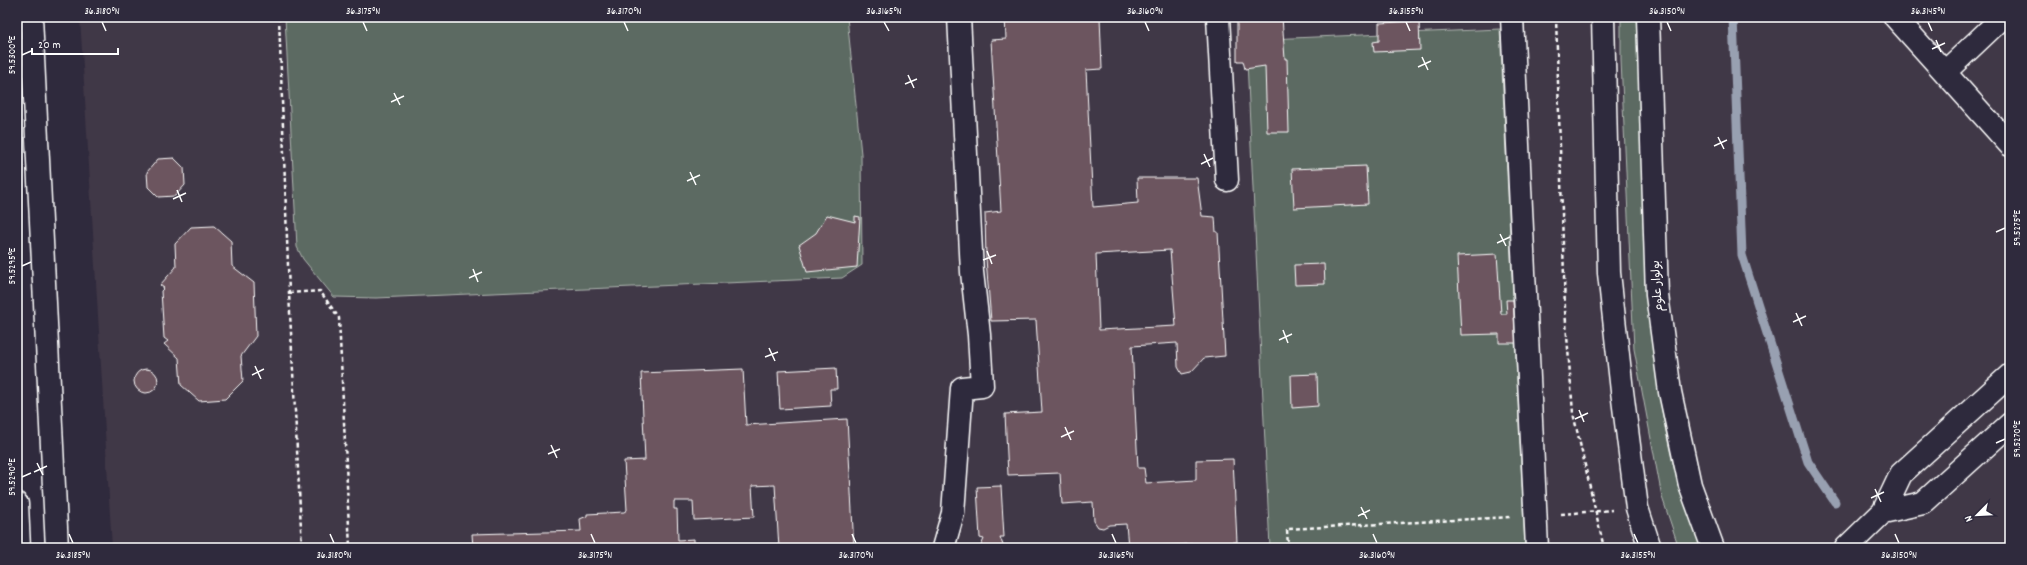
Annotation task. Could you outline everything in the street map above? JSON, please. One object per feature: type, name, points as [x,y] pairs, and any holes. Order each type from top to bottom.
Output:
[{"type":"main road","points":[[31,17],[57,548]]},
{"type":"main road","points":[[943,548],[953,513],[962,388],[982,386],[972,272],[959,17]]},
{"type":"main road","points":[[1218,17],[1227,180]]},
{"type":"main road","points":[[1603,17],[1609,273],[1637,508],[1650,548]]},
{"type":"main road","name":"بولوار علوم","points":[[1648,17],[1657,295],[1670,392],[1690,485],[1713,548]]},
{"type":"main road","points":[[1895,17],[2010,145]]},
{"type":"main road","points":[[1945,72],[2003,17]]},
{"type":"main road","points":[[1508,22],[1537,548]]},
{"type":"main road","points":[[1846,548],[1883,512],[1901,474],[2010,376]]},
{"type":"main road","points":[[1883,512],[1923,503],[2010,424]]},
{"type":"main road","points":[[17,504],[19,548]]},
{"type":"path","points":[[279,17],[289,293],[302,548]]},
{"type":"path","points":[[1556,17],[1568,342],[1573,414],[1594,511],[1604,548]]},
{"type":"path","points":[[289,293],[320,291],[339,318],[350,548]]},
{"type":"path","points":[[1288,548],[1287,529],[1535,516],[1637,508]]},
{"type":"shaded area","points":[[80,17],[2010,17],[2010,548],[112,548]]},
{"type":"green space","points":[[285,17],[847,17],[861,154],[862,265],[842,278],[376,298],[334,297],[303,259],[297,247]]},
{"type":"green space","points":[[1621,17],[1638,17],[1641,124],[1648,264],[1652,329],[1659,393],[1680,489],[1703,548],[1679,548],[1662,497],[1634,349],[1621,60]]},
{"type":"green space","points":[[1500,29],[1525,548],[1270,548],[1246,40]]},
{"type":"building","points":[[1005,17],[1100,17],[1102,69],[1086,70],[1093,207],[1138,203],[1137,178],[1197,178],[1202,216],[1215,217],[1216,232],[1218,232],[1225,356],[1204,358],[1191,372],[1182,374],[1178,367],[1177,343],[1132,346],[1138,468],[1144,468],[1146,483],[1196,480],[1196,460],[1233,459],[1237,542],[1128,547],[1126,524],[1109,525],[1103,528],[1098,527],[1094,521],[1093,502],[1062,504],[1060,473],[1008,475],[1005,414],[1042,412],[1036,320],[991,321],[986,259],[985,213],[1001,211],[991,40],[1006,39]],"holes":[[[1170,250],[1176,326],[1099,330],[1096,254]]]},
{"type":"building","points":[[1282,17],[1285,59],[1287,59],[1289,132],[1267,132],[1265,66],[1245,69],[1243,61],[1237,61],[1237,18]]},
{"type":"building","points":[[1419,21],[1420,50],[1374,52],[1373,42],[1379,41],[1379,23]]},
{"type":"building","points":[[174,158],[184,168],[185,185],[175,196],[158,197],[148,187],[147,172],[158,159]]},
{"type":"building","points":[[1366,166],[1368,204],[1294,208],[1292,169]]},
{"type":"building","points":[[827,215],[855,222],[855,216],[860,217],[857,267],[807,272],[799,245],[816,233]]},
{"type":"building","points":[[214,226],[231,241],[232,266],[254,283],[256,336],[241,356],[243,381],[225,399],[199,401],[181,385],[179,358],[164,344],[168,341],[164,338],[161,291],[164,288],[160,285],[176,267],[175,244],[191,227]]},
{"type":"building","points":[[1497,254],[1501,314],[1507,314],[1506,300],[1513,300],[1516,343],[1499,343],[1499,334],[1461,335],[1457,256]]},
{"type":"building","points":[[1324,264],[1325,284],[1295,285],[1294,265]]},
{"type":"building","points":[[836,368],[837,389],[830,389],[831,406],[780,409],[778,371]]},
{"type":"building","points":[[146,369],[154,373],[158,381],[154,389],[146,393],[138,389],[134,381],[138,373]]},
{"type":"building","points":[[743,369],[746,425],[847,419],[854,548],[779,548],[775,485],[752,486],[754,517],[694,520],[693,501],[674,501],[674,509],[677,509],[678,540],[694,539],[694,548],[473,548],[472,534],[581,531],[580,519],[587,516],[587,514],[624,512],[627,510],[624,461],[645,460],[641,373]]},
{"type":"building","points":[[1317,374],[1318,406],[1292,408],[1291,375]]},
{"type":"building","points":[[1001,486],[1004,537],[1000,537],[1004,548],[980,548],[984,539],[980,538],[977,487]]},
{"type":"waterway","points":[[1733,17],[1742,255],[1808,462],[1835,502]]}]
